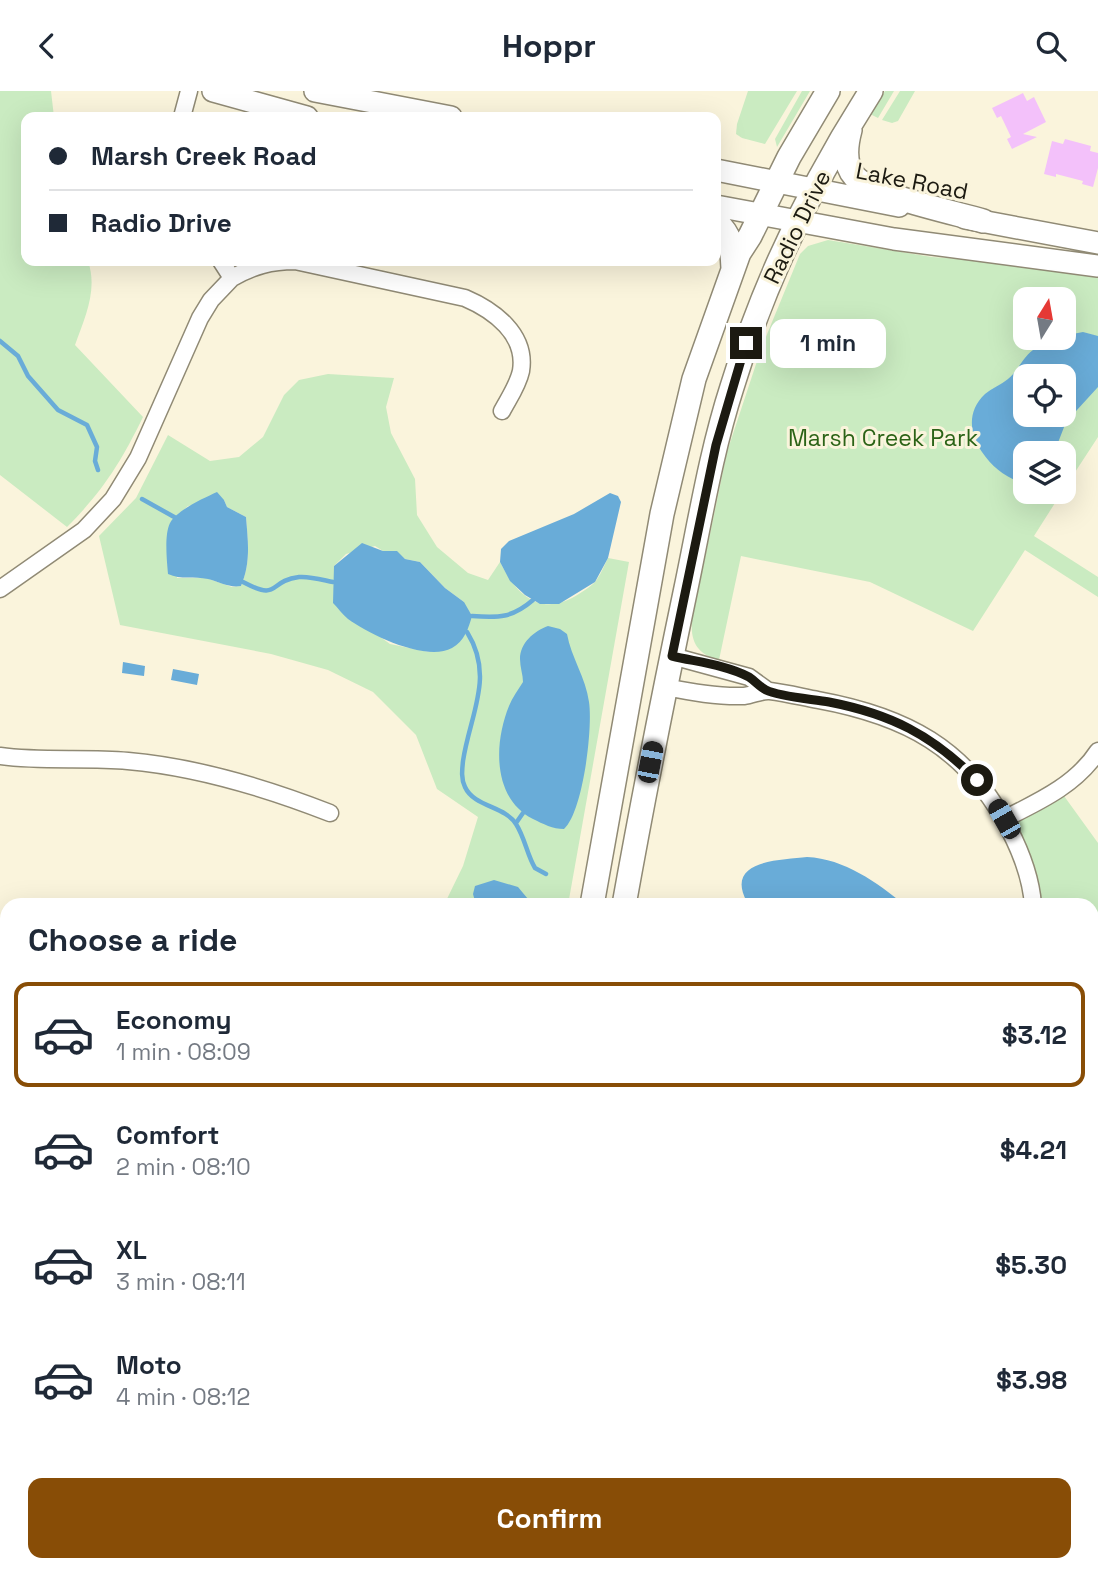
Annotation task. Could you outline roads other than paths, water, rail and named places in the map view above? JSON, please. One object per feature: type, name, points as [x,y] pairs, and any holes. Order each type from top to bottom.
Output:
[{"type":"main road","name":"Radio Drive","points":[[593,898],[662,514],[694,379],[739,253],[828,91]]},
{"type":"main road","name":"Radio Drive","points":[[625,898],[665,687],[726,406],[751,330],[797,221],[871,91]]},
{"type":"main road","points":[[856,115],[848,136],[846,155],[849,167],[858,180],[881,191],[983,221]]},
{"type":"main road","points":[[721,226],[727,231],[732,248],[733,270]]},
{"type":"street","points":[[183,112],[188,91]]},
{"type":"street","points":[[214,91],[289,112]]},
{"type":"street","points":[[315,91],[425,112]]},
{"type":"street","name":"Lake Road","points":[[721,171],[1098,243]]},
{"type":"street","points":[[721,207],[904,240],[1098,266]]},
{"type":"street","points":[[224,266],[232,278]]},
{"type":"street","points":[[0,589],[84,530],[113,499],[138,458],[200,317],[211,300],[232,278],[258,266]]},
{"type":"street","points":[[318,266],[465,298],[492,311],[505,322],[515,338],[520,354],[521,370],[515,389],[502,411]]},
{"type":"street","points":[[672,656],[749,677],[767,691]]},
{"type":"street","points":[[665,687],[723,696],[748,696],[767,691],[857,707],[909,727],[935,742],[958,761],[993,800],[1018,846],[1032,898]]},
{"type":"street","points":[[1004,819],[1042,800],[1069,782],[1098,751]]},
{"type":"street","points":[[0,756],[47,760],[110,759],[158,765],[259,787],[330,813]]},
{"type":"water","points":[[1083,332],[1098,336],[1098,387],[1076,411],[1076,364],[1020,364],[1033,350],[1076,350],[1076,333]]},
{"type":"water","points":[[1012,376],[1013,427],[1064,427],[1059,441],[1013,441],[1013,479],[991,463],[982,452],[972,430],[973,415],[979,401]]},
{"type":"water","points":[[217,492],[227,507],[246,517],[248,560],[241,586],[168,574],[166,541],[170,523],[185,509]]},
{"type":"water","points":[[610,493],[618,496],[621,502],[608,558],[595,582],[559,604],[540,604],[510,581],[500,562],[501,549],[509,541],[574,514]]},
{"type":"water","points":[[362,543],[383,551],[397,551],[405,559],[420,562],[445,588],[464,602],[472,616],[460,642],[441,651],[413,649],[384,639],[344,616],[333,603],[334,566]]},
{"type":"water","points":[[548,626],[567,634],[585,684],[590,714],[581,788],[571,820],[564,829],[544,824],[520,810],[503,784],[500,769],[499,752],[504,721],[510,703],[523,682],[520,659],[522,648],[533,634]]},
{"type":"water","points":[[123,662],[145,666],[144,676],[122,673]]},
{"type":"water","points":[[173,669],[199,674],[197,685],[171,680]]},
{"type":"water","points":[[807,857],[834,862],[871,880],[895,898],[746,898],[742,888],[743,878],[749,870],[770,861]]},
{"type":"water","points":[[494,880],[518,887],[527,898],[474,898],[475,886]]},
{"type":"waterway","points":[[0,341],[18,356],[28,376],[58,410],[87,425],[97,447],[95,461],[98,470]]},
{"type":"waterway","points":[[142,499],[176,518]]},
{"type":"waterway","points":[[243,582],[263,590],[273,589],[282,582],[299,577],[333,582]]},
{"type":"waterway","points":[[472,616],[505,615],[533,600]]},
{"type":"waterway","points":[[467,632],[475,649],[480,680],[463,761],[464,784],[475,799],[511,818],[519,829],[535,868],[546,874]]},
{"type":"waterway","points":[[516,823],[523,813]]},
{"type":"park label","name":"Marsh Creek Park","points":[[883,438]]}]
